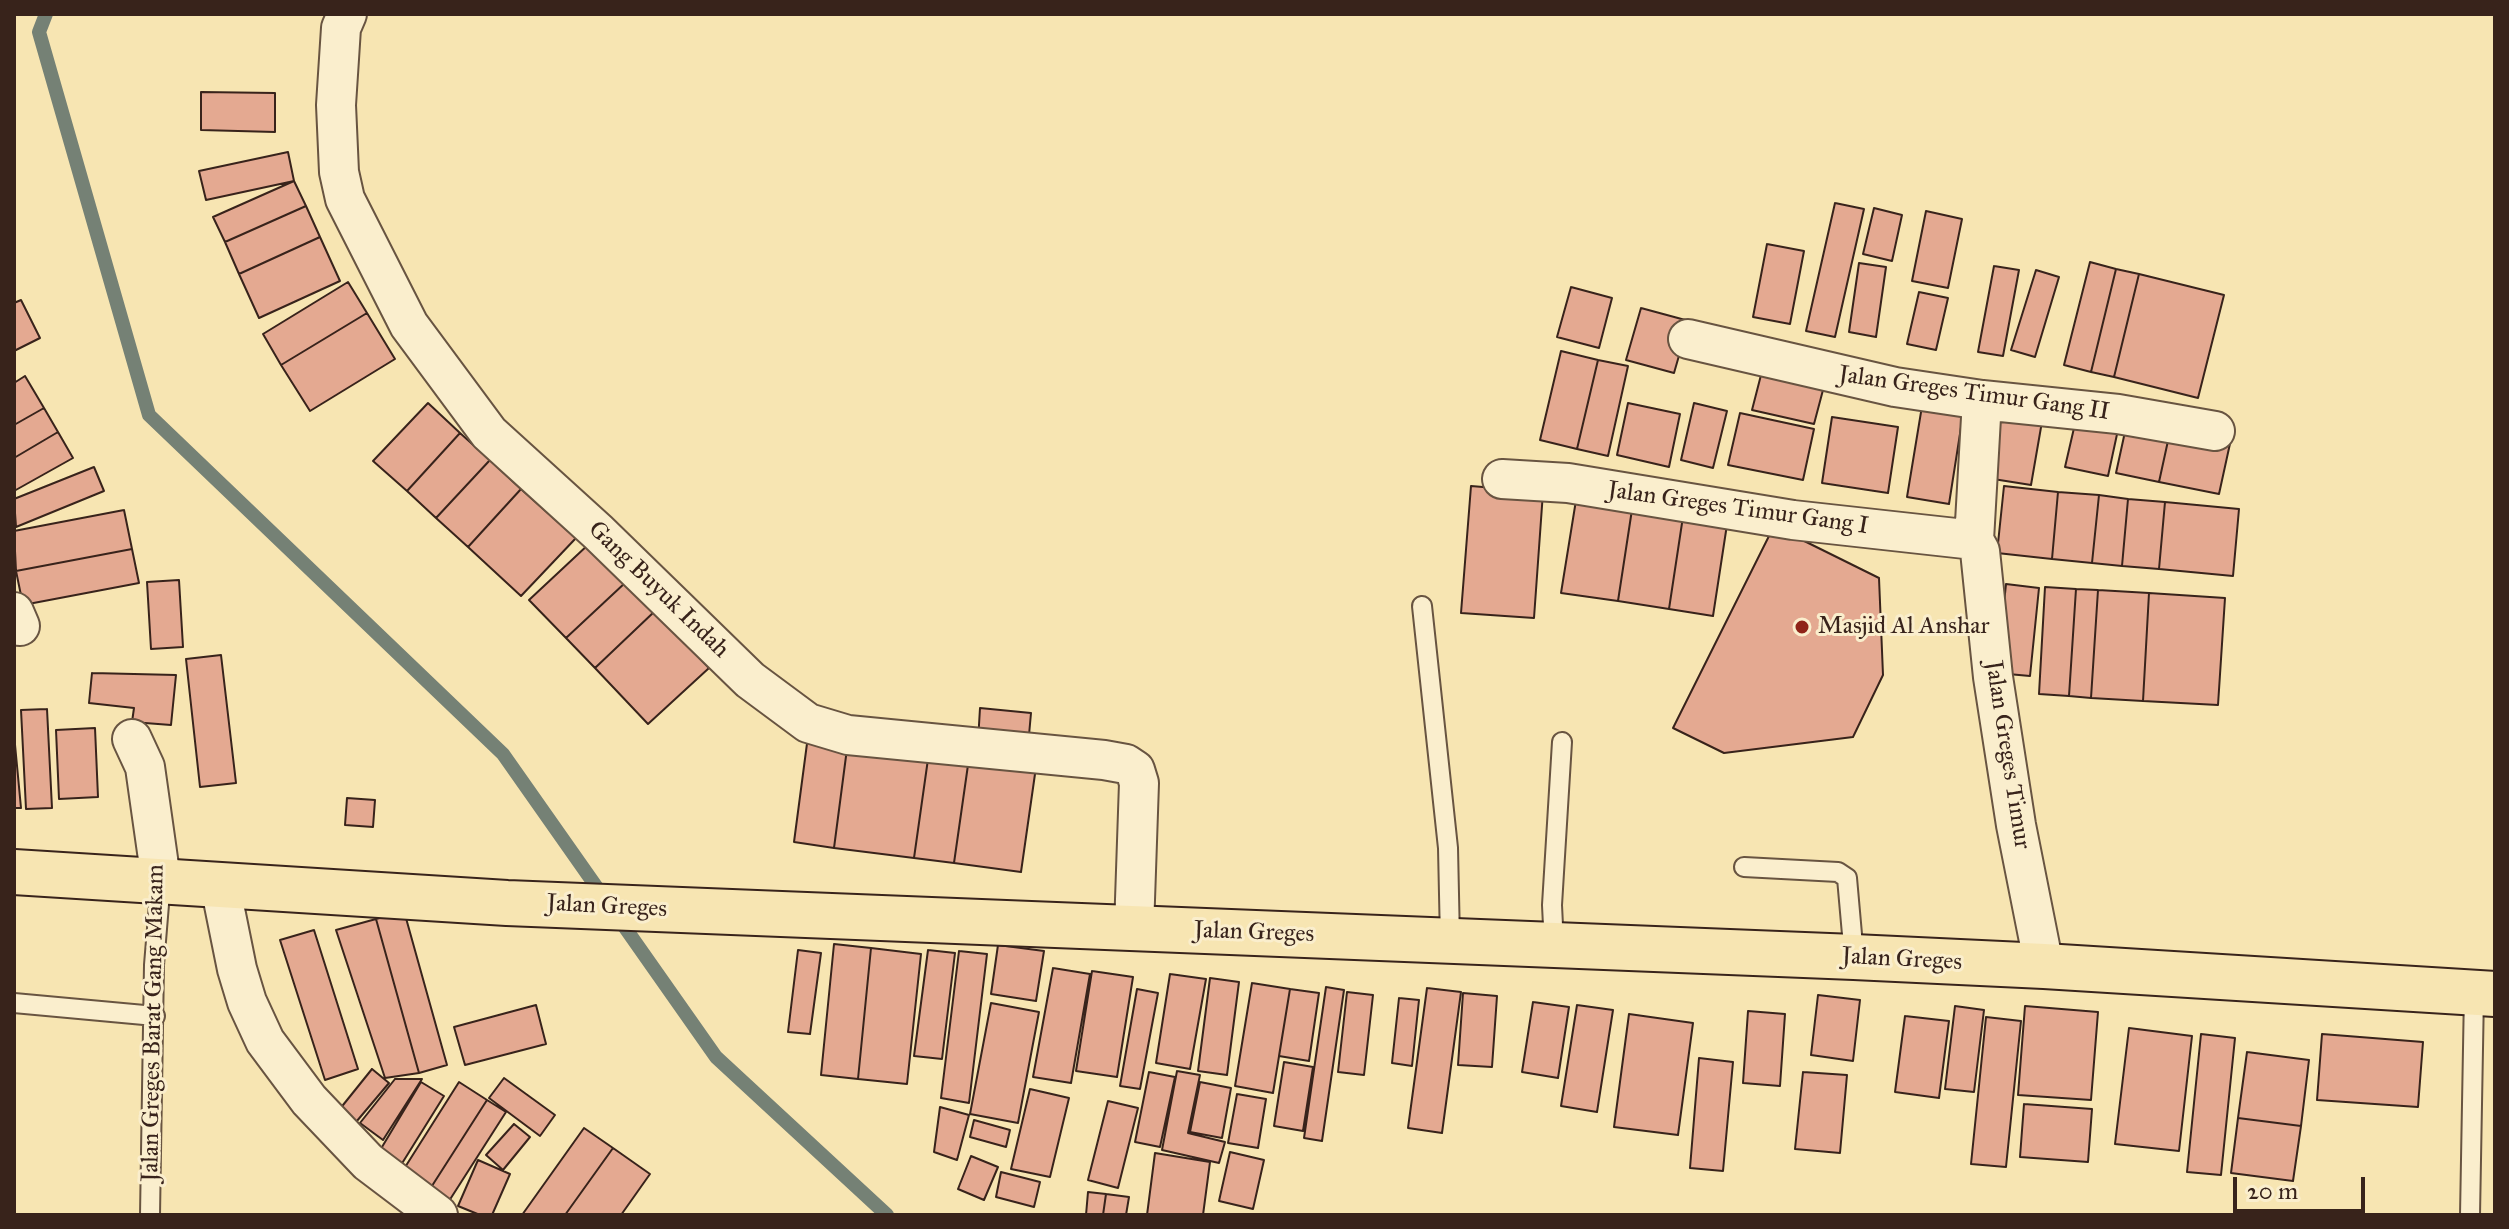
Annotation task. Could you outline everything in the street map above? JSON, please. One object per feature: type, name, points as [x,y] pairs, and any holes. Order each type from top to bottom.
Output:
[{"type":"highway","name":"Jalan Greges","points":[[14,872],[507,903],[1854,957],[2484,994]]},
{"type":"street","name":"Gang Buyuk Indah","points":[[347,14],[341,28],[336,105],[339,172],[345,199],[409,325],[489,433],[598,532],[750,680],[808,723],[848,735],[1104,760],[1126,764],[1135,770],[1139,783],[1134,929]]},
{"type":"street","name":"Jalan Greges Timur Gang II","points":[[1688,339],[1895,387],[1982,400],[2118,414],[2215,431]]},
{"type":"street","name":"Jalan Greges Timur","points":[[1982,400],[1974,540],[1980,551],[1993,677],[2016,825],[2044,966]]},
{"type":"street","name":"Jalan Greges Timur Gang I","points":[[1502,479],[1568,483],[1793,520],[1974,540]]},
{"type":"street","name":"Jalan Greges Barat Gang Makam","points":[[132,739],[145,767],[161,880]]},
{"type":"street","points":[[220,885],[237,969],[247,1002],[265,1041],[309,1100],[368,1162],[438,1215]]},
{"type":"lane","points":[[1422,606],[1448,848],[1450,940]]},
{"type":"lane","points":[[1554,946],[1552,905],[1562,742]]},
{"type":"lane","points":[[1744,867],[1838,872],[1847,878],[1854,957]]},
{"type":"lane","name":"Jalan Greges Barat Gang Makam","points":[[150,1215],[154,965],[161,880]]},
{"type":"lane","points":[[2470,1215],[2484,994]]},
{"type":"lane","points":[[14,1003],[155,1016]]},
{"type":"building","points":[[201,92],[275,93],[275,132],[201,130]]},
{"type":"building","points":[[288,152],[294,181],[206,200],[199,171]]},
{"type":"building","points":[[294,181],[306,206],[225,242],[213,217]]},
{"type":"building","points":[[1835,203],[1864,209],[1835,337],[1806,331]]},
{"type":"building","points":[[306,206],[320,237],[239,274],[225,242]]},
{"type":"building","points":[[1874,208],[1902,215],[1892,261],[1863,254]]},
{"type":"building","points":[[1926,211],[1962,219],[1948,288],[1912,281]]},
{"type":"building","points":[[320,237],[340,281],[259,318],[239,274]]},
{"type":"building","points":[[1767,244],[1804,251],[1790,324],[1753,317]]},
{"type":"building","points":[[2090,262],[2116,269],[2091,372],[2064,365]]},
{"type":"building","points":[[1859,263],[1886,267],[1876,337],[1849,332]]},
{"type":"building","points":[[1994,266],[2019,270],[2003,356],[1978,352]]},
{"type":"building","points":[[2116,269],[2139,274],[2114,377],[2091,372]]},
{"type":"building","points":[[2036,270],[2059,277],[2035,357],[2011,350]]},
{"type":"building","points":[[2139,274],[2224,295],[2198,398],[2114,377]]},
{"type":"building","points":[[348,282],[367,313],[281,365],[263,334]]},
{"type":"building","points":[[1571,287],[1612,298],[1599,348],[1557,337]]},
{"type":"building","points":[[1919,292],[1948,298],[1936,350],[1907,344]]},
{"type":"building","points":[[21,300],[40,338],[14,351],[14,303]]},
{"type":"building","points":[[1641,308],[1689,321],[1674,373],[1626,360]]},
{"type":"building","points":[[367,313],[395,359],[310,411],[281,365]]},
{"type":"building","points":[[1561,351],[1598,360],[1577,449],[1540,440]]},
{"type":"building","points":[[1598,360],[1628,366],[1608,456],[1577,449]]},
{"type":"building","points":[[1761,375],[1823,390],[1814,424],[1752,410]]},
{"type":"building","points":[[25,376],[44,408],[14,425],[14,383]]},
{"type":"building","points":[[1924,394],[1965,402],[1949,504],[1907,497]]},
{"type":"building","points":[[428,403],[460,433],[407,491],[373,461]]},
{"type":"building","points":[[1628,403],[1680,414],[1669,467],[1617,455]]},
{"type":"building","points":[[1694,403],[1727,411],[1713,468],[1681,460]]},
{"type":"building","points":[[1999,403],[2044,410],[2031,485],[1987,478]]},
{"type":"building","points":[[44,408],[58,432],[14,458],[14,425]]},
{"type":"building","points":[[1740,413],[1814,429],[1803,480],[1728,465]]},
{"type":"building","points":[[2077,415],[2119,425],[2108,476],[2065,467]]},
{"type":"building","points":[[1832,417],[1898,427],[1888,493],[1822,483]]},
{"type":"building","points":[[2128,418],[2171,427],[2159,482],[2116,473]]},
{"type":"building","points":[[2171,427],[2231,439],[2219,494],[2159,482]]},
{"type":"building","points":[[58,432],[73,458],[14,491],[14,458]]},
{"type":"building","points":[[460,433],[490,460],[436,518],[407,491]]},
{"type":"building","points":[[490,460],[521,489],[468,547],[436,518]]},
{"type":"building","points":[[94,467],[104,491],[16,527],[14,499]]},
{"type":"building","points":[[1471,486],[1543,492],[1534,618],[1461,613]]},
{"type":"building","points":[[2004,486],[2058,492],[2052,559],[1997,553]]},
{"type":"building","points":[[521,489],[576,538],[521,596],[468,547]]},
{"type":"building","points":[[2058,492],[2099,495],[2092,563],[2052,559]]},
{"type":"building","points":[[1577,494],[1633,503],[1618,601],[1561,593]]},
{"type":"building","points":[[2099,495],[2128,499],[2122,566],[2092,563]]},
{"type":"building","points":[[2128,499],[2165,502],[2159,569],[2122,566]]},
{"type":"building","points":[[2165,502],[2239,509],[2233,576],[2159,569]]},
{"type":"building","points":[[1633,503],[1684,510],[1669,609],[1618,601]]},
{"type":"building","points":[[124,510],[132,549],[16,571],[14,531]]},
{"type":"building","points":[[1684,510],[1728,518],[1713,616],[1669,609]]},
{"type":"building","name":"Masjid Al Anshar","points":[[1774,526],[1879,578],[1883,675],[1853,737],[1724,753],[1673,728]]},
{"type":"building","points":[[590,543],[626,582],[566,638],[529,600]]},
{"type":"building","points":[[132,549],[139,583],[23,605],[16,571]]},
{"type":"building","points":[[179,580],[183,647],[151,649],[147,582]]},
{"type":"building","points":[[626,582],[655,611],[595,668],[566,638]]},
{"type":"building","points":[[2006,584],[2039,588],[2030,676],[1997,673]]},
{"type":"building","points":[[2045,587],[2076,589],[2069,696],[2039,694]]},
{"type":"building","points":[[2076,589],[2098,590],[2091,698],[2069,696]]},
{"type":"building","points":[[2098,590],[2149,593],[2143,701],[2091,698]]},
{"type":"building","points":[[2149,593],[2225,598],[2218,705],[2143,701]]},
{"type":"building","points":[[655,611],[709,668],[648,724],[595,668]]},
{"type":"building","points":[[221,655],[236,783],[200,787],[186,659]]},
{"type":"building","points":[[92,673],[176,675],[171,725],[132,722],[134,708],[89,703]]},
{"type":"building","points":[[980,708],[1031,713],[1028,746],[978,742]]},
{"type":"building","points":[[47,709],[52,808],[26,809],[21,710]]},
{"type":"building","points":[[95,728],[98,797],[59,799],[56,730]]},
{"type":"building","points":[[14,734],[21,808],[14,808]]},
{"type":"building","points":[[808,736],[848,741],[834,848],[794,842]]},
{"type":"building","points":[[848,741],[929,752],[914,858],[834,848]]},
{"type":"building","points":[[929,752],[969,758],[954,863],[914,858]]},
{"type":"building","points":[[969,758],[1036,767],[1021,872],[954,863]]},
{"type":"building","points":[[347,798],[375,800],[373,827],[345,825]]},
{"type":"building","points":[[404,911],[447,1065],[419,1073],[376,919]]},
{"type":"building","points":[[376,919],[419,1073],[385,1078],[336,930]]},
{"type":"building","points":[[314,930],[358,1069],[325,1080],[280,940]]},
{"type":"building","points":[[834,944],[871,948],[858,1079],[821,1075]]},
{"type":"building","points":[[998,945],[1044,951],[1036,1001],[991,994]]},
{"type":"building","points":[[871,948],[921,954],[907,1084],[858,1079]]},
{"type":"building","points":[[798,950],[821,953],[810,1034],[788,1032]]},
{"type":"building","points":[[928,950],[955,953],[942,1059],[914,1056]]},
{"type":"building","points":[[959,951],[987,954],[969,1103],[941,1098]]},
{"type":"building","points":[[1053,968],[1090,974],[1071,1083],[1033,1077]]},
{"type":"building","points":[[1092,971],[1133,977],[1117,1077],[1076,1071]]},
{"type":"building","points":[[1170,974],[1206,979],[1190,1069],[1156,1063]]},
{"type":"building","points":[[1210,978],[1239,982],[1227,1075],[1198,1071]]},
{"type":"building","points":[[1252,983],[1290,989],[1273,1093],[1235,1086]]},
{"type":"building","points":[[1326,987],[1344,990],[1322,1141],[1304,1138]]},
{"type":"building","points":[[1427,988],[1461,992],[1442,1133],[1408,1128]]},
{"type":"building","points":[[1137,989],[1158,993],[1140,1089],[1120,1086]]},
{"type":"building","points":[[1290,989],[1319,993],[1309,1061],[1279,1056]]},
{"type":"building","points":[[1347,992],[1373,995],[1364,1075],[1338,1072]]},
{"type":"building","points":[[1463,993],[1497,996],[1492,1067],[1458,1065]]},
{"type":"building","points":[[1818,995],[1860,1000],[1853,1061],[1811,1055]]},
{"type":"building","points":[[1399,998],[1419,1000],[1412,1066],[1392,1063]]},
{"type":"building","points":[[1533,1002],[1569,1007],[1558,1078],[1522,1072]]},
{"type":"building","points":[[991,1003],[1039,1012],[1018,1123],[970,1114]]},
{"type":"building","points":[[536,1005],[546,1044],[465,1065],[454,1027]]},
{"type":"building","points":[[1577,1005],[1613,1010],[1597,1112],[1561,1106]]},
{"type":"building","points":[[1955,1006],[1984,1010],[1974,1092],[1945,1089]]},
{"type":"building","points":[[2025,1006],[2098,1012],[2091,1100],[2018,1095]]},
{"type":"building","points":[[1748,1011],[1785,1014],[1780,1086],[1743,1083]]},
{"type":"building","points":[[1629,1014],[1693,1023],[1678,1135],[1614,1127]]},
{"type":"building","points":[[1905,1016],[1949,1021],[1939,1098],[1895,1092]]},
{"type":"building","points":[[1986,1017],[2021,1021],[2006,1167],[1971,1164]]},
{"type":"building","points":[[2129,1028],[2192,1036],[2179,1151],[2115,1144]]},
{"type":"building","points":[[2201,1034],[2235,1038],[2221,1175],[2187,1172]]},
{"type":"building","points":[[2322,1034],[2423,1042],[2418,1107],[2317,1100]]},
{"type":"building","points":[[2247,1052],[2309,1060],[2301,1126],[2238,1118]]},
{"type":"building","points":[[1699,1058],[1733,1062],[1723,1171],[1690,1168]]},
{"type":"building","points":[[1284,1062],[1313,1067],[1303,1131],[1274,1126]]},
{"type":"building","points":[[372,1069],[389,1083],[351,1128],[335,1115]]},
{"type":"building","points":[[1177,1071],[1200,1075],[1188,1133],[1225,1142],[1219,1163],[1162,1150]]},
{"type":"building","points":[[1149,1072],[1175,1077],[1160,1147],[1135,1142]]},
{"type":"building","points":[[1803,1072],[1847,1075],[1840,1153],[1795,1149]]},
{"type":"building","points":[[504,1078],[555,1115],[540,1136],[489,1098]]},
{"type":"building","points":[[395,1079],[422,1079],[383,1140],[360,1123]]},
{"type":"building","points":[[421,1082],[444,1096],[401,1165],[379,1152]]},
{"type":"building","points":[[459,1082],[487,1100],[430,1189],[402,1172]]},
{"type":"building","points":[[1200,1082],[1231,1088],[1222,1138],[1190,1132]]},
{"type":"building","points":[[1030,1089],[1069,1098],[1050,1177],[1011,1169]]},
{"type":"building","points":[[1237,1094],[1266,1099],[1258,1148],[1228,1143]]},
{"type":"building","points":[[487,1100],[506,1112],[449,1201],[430,1189]]},
{"type":"building","points":[[1108,1101],[1138,1108],[1118,1188],[1088,1180]]},
{"type":"building","points":[[2024,1104],[2092,1109],[2088,1162],[2020,1157]]},
{"type":"building","points":[[940,1107],[969,1115],[957,1160],[934,1152]]},
{"type":"building","points":[[2238,1118],[2301,1126],[2293,1181],[2231,1173]]},
{"type":"building","points":[[974,1120],[1010,1130],[1006,1147],[970,1137]]},
{"type":"building","points":[[514,1124],[530,1137],[503,1170],[486,1155]]},
{"type":"building","points":[[584,1128],[613,1148],[565,1215],[522,1215]]},
{"type":"building","points":[[613,1148],[650,1174],[621,1215],[565,1215]]},
{"type":"building","points":[[1230,1152],[1264,1160],[1253,1209],[1219,1201]]},
{"type":"building","points":[[1155,1153],[1210,1162],[1203,1215],[1147,1215]]},
{"type":"building","points":[[971,1156],[998,1167],[984,1200],[958,1189]]},
{"type":"building","points":[[478,1160],[510,1174],[492,1215],[480,1215],[458,1206]]},
{"type":"building","points":[[1001,1172],[1040,1182],[1034,1207],[996,1197]]},
{"type":"building","points":[[1088,1192],[1106,1194],[1103,1215],[1086,1215]]},
{"type":"building","points":[[1106,1194],[1129,1197],[1126,1215],[1103,1215]]},
{"type":"waterway","points":[[46,14],[39,32],[149,415],[503,754],[716,1057],[887,1215]]},
{"type":"place","name":"Masjid Al Anshar","points":[[1802,627]]}]
